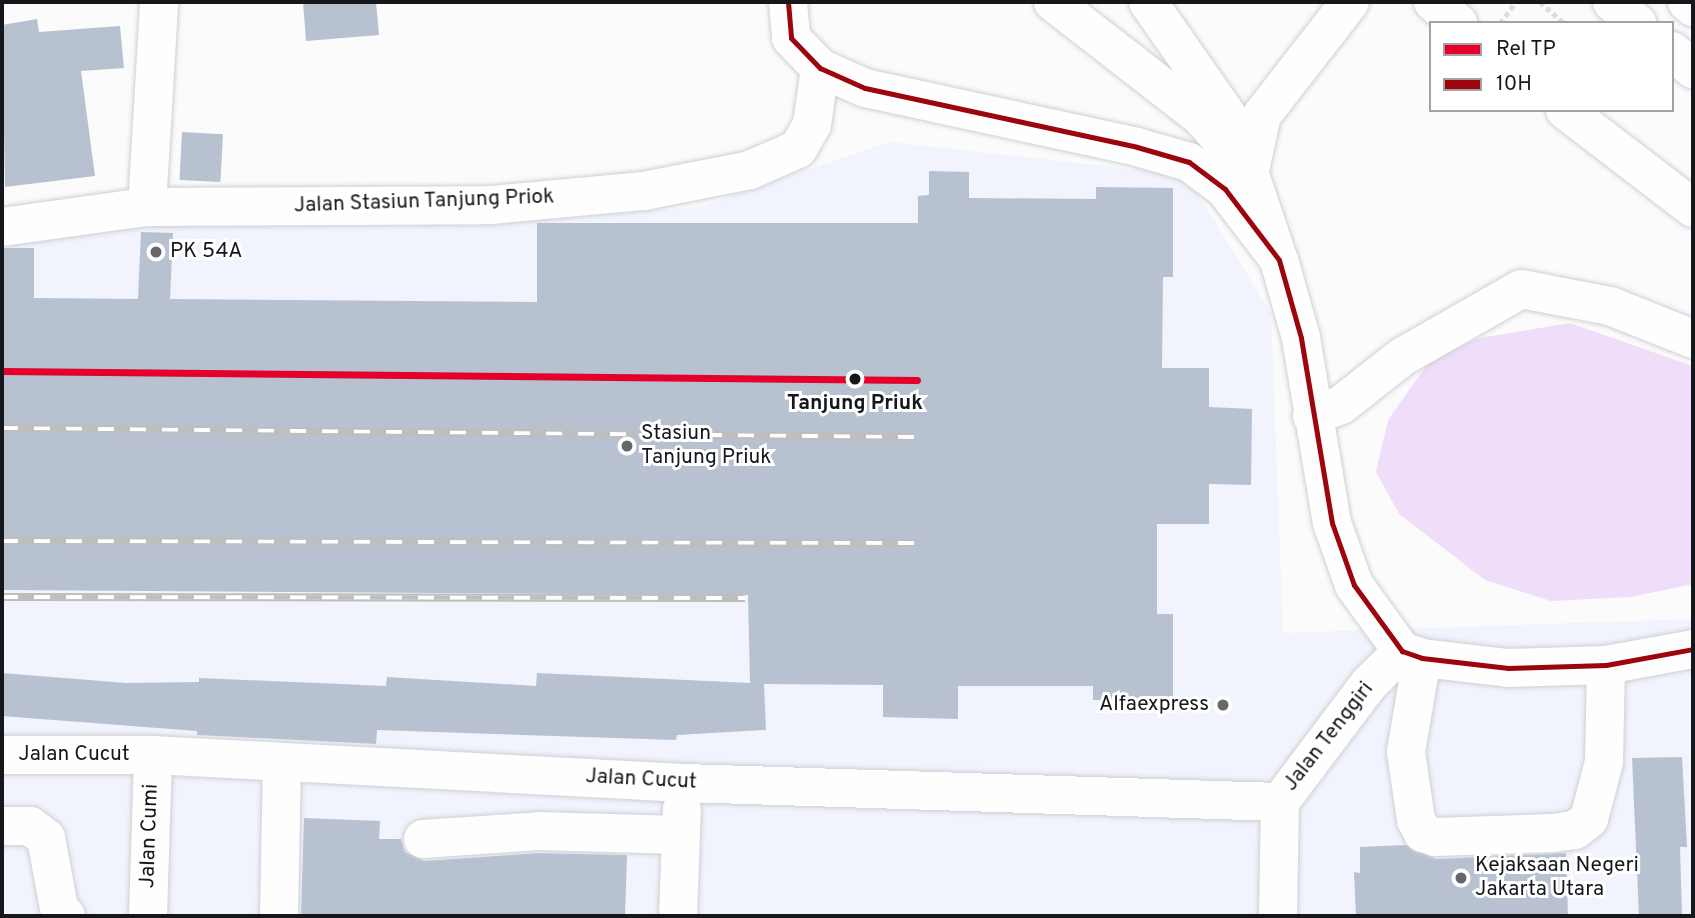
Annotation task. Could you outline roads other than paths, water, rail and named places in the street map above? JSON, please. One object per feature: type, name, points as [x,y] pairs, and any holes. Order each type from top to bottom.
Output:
[{"type":"main road","points":[[147,207],[159,2]]},
{"type":"main road","points":[[789,2],[791,38],[820,68],[865,88],[1189,162],[1225,189],[1279,260]]},
{"type":"main road","points":[[1053,2],[1201,117],[1249,172]]},
{"type":"main road","points":[[1148,2],[1164,31],[1223,104],[1279,260],[1301,338],[1332,523],[1354,585],[1412,655],[1508,668],[1606,665],[1693,649]]},
{"type":"main road","points":[[1249,172],[1262,115],[1350,2]]},
{"type":"main road","points":[[1433,2],[1456,21]]},
{"type":"main road","points":[[1612,2],[1635,21]]},
{"type":"main road","points":[[1687,2],[1693,7]]},
{"type":"main road","points":[[1674,53],[1693,69]]},
{"type":"main road","name":"Jalan Stasiun Tanjung Priok","points":[[2,227],[147,207],[490,205],[645,191],[750,170],[798,149],[812,125],[820,68]]},
{"type":"main road","points":[[1568,112],[1693,208]]},
{"type":"main road","points":[[1312,416],[1341,405],[1402,357],[1521,289],[1610,306],[1693,339]]},
{"type":"main road","points":[[1412,655],[1406,752],[1416,820],[1423,833],[1434,837],[1553,834],[1575,830],[1589,819],[1604,762],[1606,665]]},
{"type":"main road","name":"Jalan Tenggiri","points":[[1278,916],[1280,802],[1369,684],[1412,655]]},
{"type":"main road","name":"Jalan Cucut","points":[[2,755],[153,755],[684,783],[1280,802]]},
{"type":"main road","name":"Jalan Cumi","points":[[148,916],[153,755]]},
{"type":"main road","points":[[279,916],[282,762]]},
{"type":"main road","points":[[537,775],[539,831]]},
{"type":"main road","points":[[678,916],[684,783]]},
{"type":"main road","points":[[2,826],[30,826],[46,838],[60,908],[66,916]]},
{"type":"main road","points":[[423,839],[539,831],[680,835]]},
{"type":"railway","points":[[2,428],[914,437]]},
{"type":"railway","points":[[2,541],[917,543]]},
{"type":"railway","points":[[2,597],[745,598]]},
{"type":"rail line","name":"TP","points":[[2,371],[917,380]]},
{"type":"place","name":"PK 54A","points":[[156,252]]},
{"type":"place","name":"Tanjung Priuk","points":[[855,379]]},
{"type":"place","name":"Stasiun Tanjung Priuk","points":[[627,446]]},
{"type":"place","name":"Alfaexpress","points":[[1223,705]]},
{"type":"place","name":"Kejaksaan Negeri Jakarta Utara","points":[[1461,878]]}]
